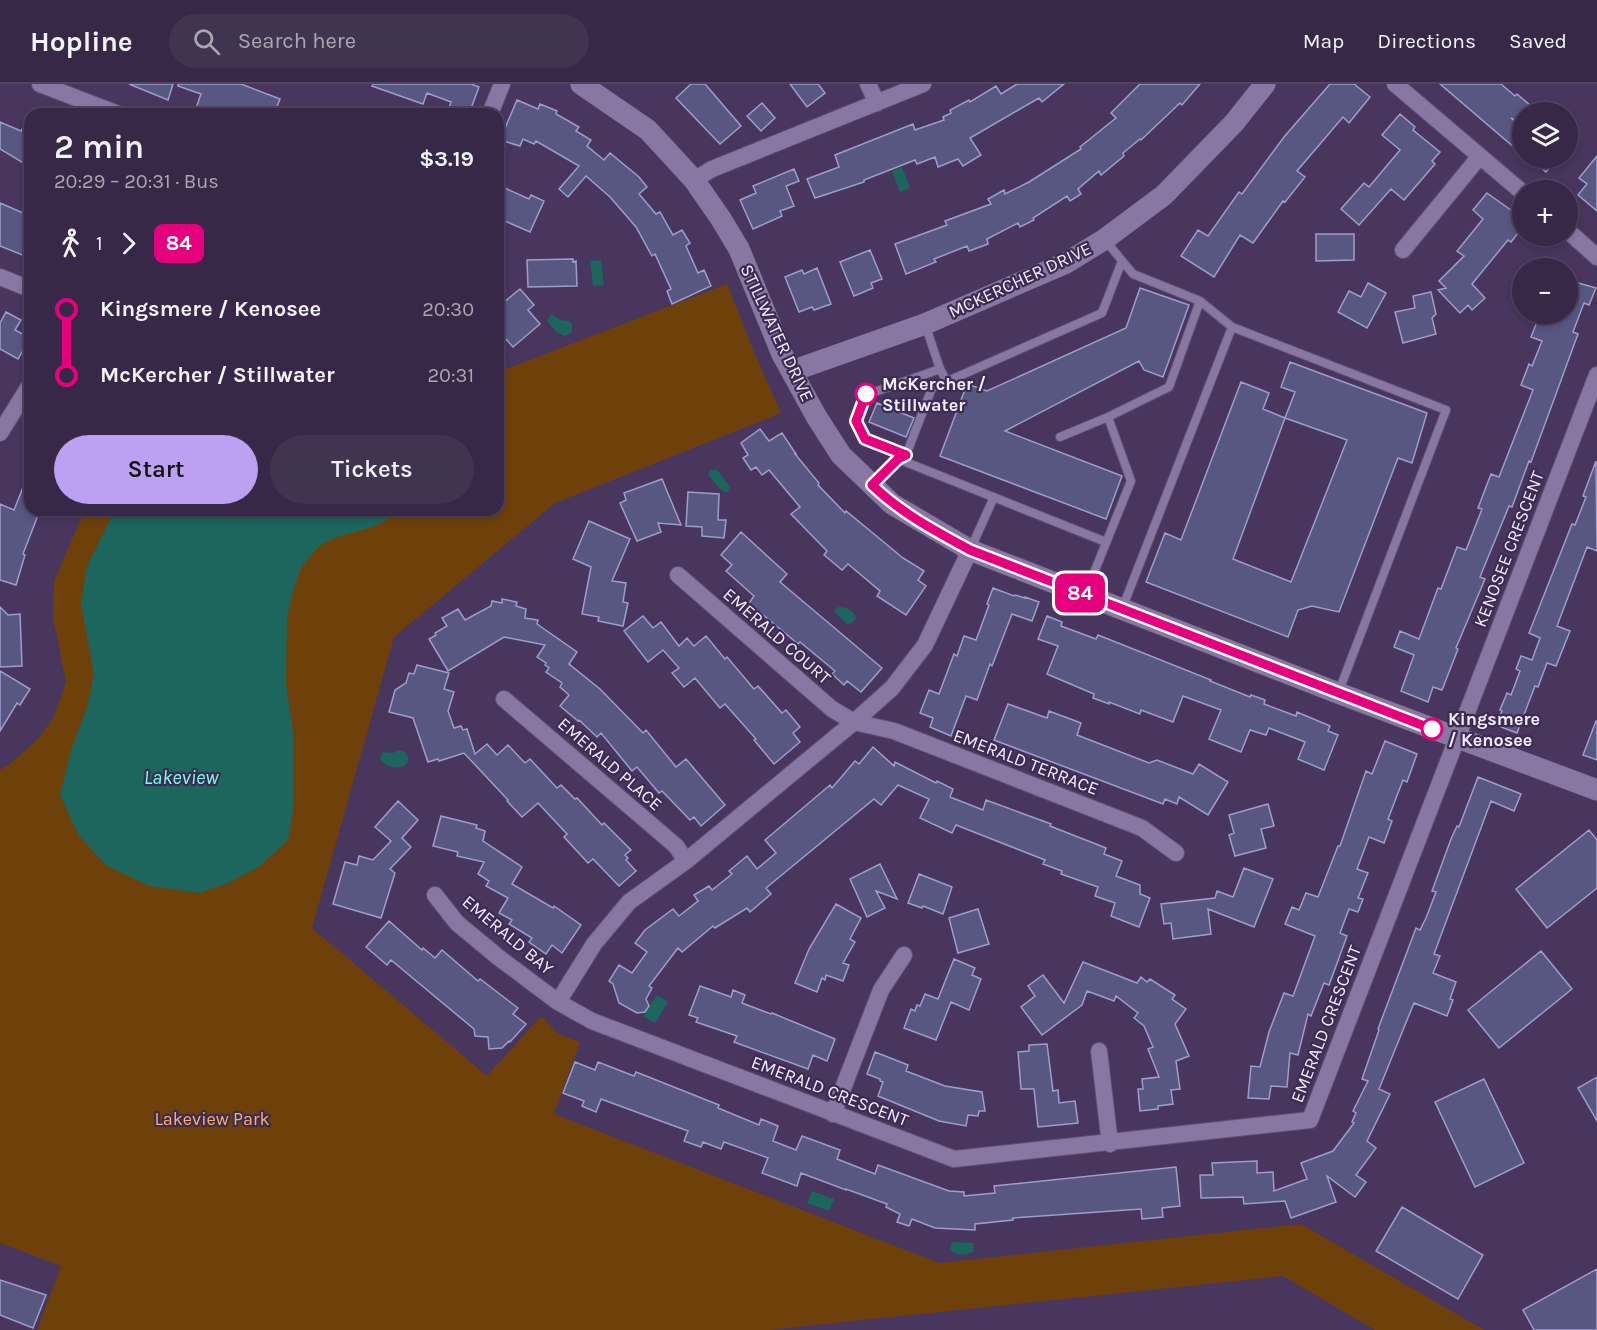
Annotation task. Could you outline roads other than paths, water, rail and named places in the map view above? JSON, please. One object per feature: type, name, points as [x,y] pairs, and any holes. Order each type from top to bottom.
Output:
[{"type":"street","points":[[40,84],[102,108]]},
{"type":"street","points":[[492,108],[502,84]]},
{"type":"street","name":"STILLWATER DRIVE","points":[[581,84],[648,130],[694,180],[739,249],[774,334],[816,416],[841,455],[892,504],[970,550],[1338,693],[1597,790]]},
{"type":"street","points":[[868,84],[877,103]]},
{"type":"street","points":[[694,180],[712,169],[923,84]]},
{"type":"street","name":"MCKERCHER DRIVE","points":[[792,372],[925,324],[1066,263],[1105,239],[1164,195],[1234,123],[1265,84]]},
{"type":"street","points":[[1395,84],[1512,183]]},
{"type":"street","points":[[1403,249],[1480,156]]},
{"type":"street","points":[[1578,240],[1597,256]]},
{"type":"street","points":[[0,278],[24,287]]},
{"type":"street","name":"KENOSEE CRESCENT","points":[[1456,738],[1597,375]]},
{"type":"street","points":[[0,433],[24,395]]},
{"type":"street","points":[[558,1002],[594,944],[629,902],[686,861],[892,688],[925,645],[970,550]]},
{"type":"street","name":"EMERALD COURT","points":[[678,575],[832,710],[854,722]]},
{"type":"street","name":"EMERALD PLACE","points":[[504,699],[676,846],[686,861]]},
{"type":"street","name":"EMERALD TERRACE","points":[[854,722],[894,731],[1142,828],[1176,853]]},
{"type":"street","name":"EMERALD CRESCENT","points":[[558,1002],[592,1021],[954,1159],[1110,1144],[1310,1120],[1456,738]]},
{"type":"street","name":"EMERALD BAY","points":[[435,895],[457,923],[558,1002]]},
{"type":"street","points":[[833,1114],[881,990],[904,955]]},
{"type":"street","points":[[1099,1051],[1110,1144]]},
{"type":"lane","points":[[1105,239],[1133,274],[1200,301],[1232,327],[1446,410],[1338,693]]},
{"type":"lane","points":[[872,485],[902,457],[932,388],[1102,313],[1122,261]]},
{"type":"lane","points":[[1060,436],[1107,417],[1169,387],[1200,301]]},
{"type":"lane","points":[[925,324],[940,369],[947,382]]},
{"type":"lane","points":[[1122,610],[1232,327]]},
{"type":"lane","points":[[940,369],[866,394],[856,421],[865,439],[994,497],[1106,542]]},
{"type":"lane","points":[[1085,595],[1131,481],[1107,417]]},
{"type":"lane","points":[[970,550],[994,497]]},
{"type":"water","points":[[902,167],[910,188],[900,192],[892,171]]},
{"type":"water","points":[[601,260],[604,285],[593,286],[590,261]]},
{"type":"water","points":[[552,314],[560,320],[569,321],[572,324],[572,332],[565,336],[556,332],[547,321]]},
{"type":"water","points":[[714,469],[730,487],[727,493],[721,490],[708,475]]},
{"type":"water","name":"Lakeview","points":[[112,516],[394,516],[375,526],[337,537],[320,545],[302,566],[287,616],[286,684],[293,732],[293,811],[288,840],[260,866],[228,883],[199,893],[150,886],[107,866],[79,836],[60,795],[71,750],[87,707],[94,675],[81,603],[87,566]]},
{"type":"water","points":[[838,607],[852,611],[856,618],[852,623],[847,624],[834,611]]},
{"type":"water","points":[[399,750],[405,752],[408,757],[408,762],[401,767],[390,767],[380,759],[383,752],[393,753]]},
{"type":"water","points":[[657,995],[668,1002],[655,1023],[643,1016]]},
{"type":"water","points":[[812,1191],[834,1199],[829,1211],[807,1203]]},
{"type":"water","points":[[954,1242],[973,1243],[974,1251],[965,1254],[956,1253],[950,1250]]},
{"type":"place","name":"McKercher / Stillwater","points":[[866,394]]},
{"type":"place","name":"Kingsmere / Kenosee","points":[[1432,729]]},
{"type":"park label","name":"Lakeview Park","points":[[212,1119]]}]
